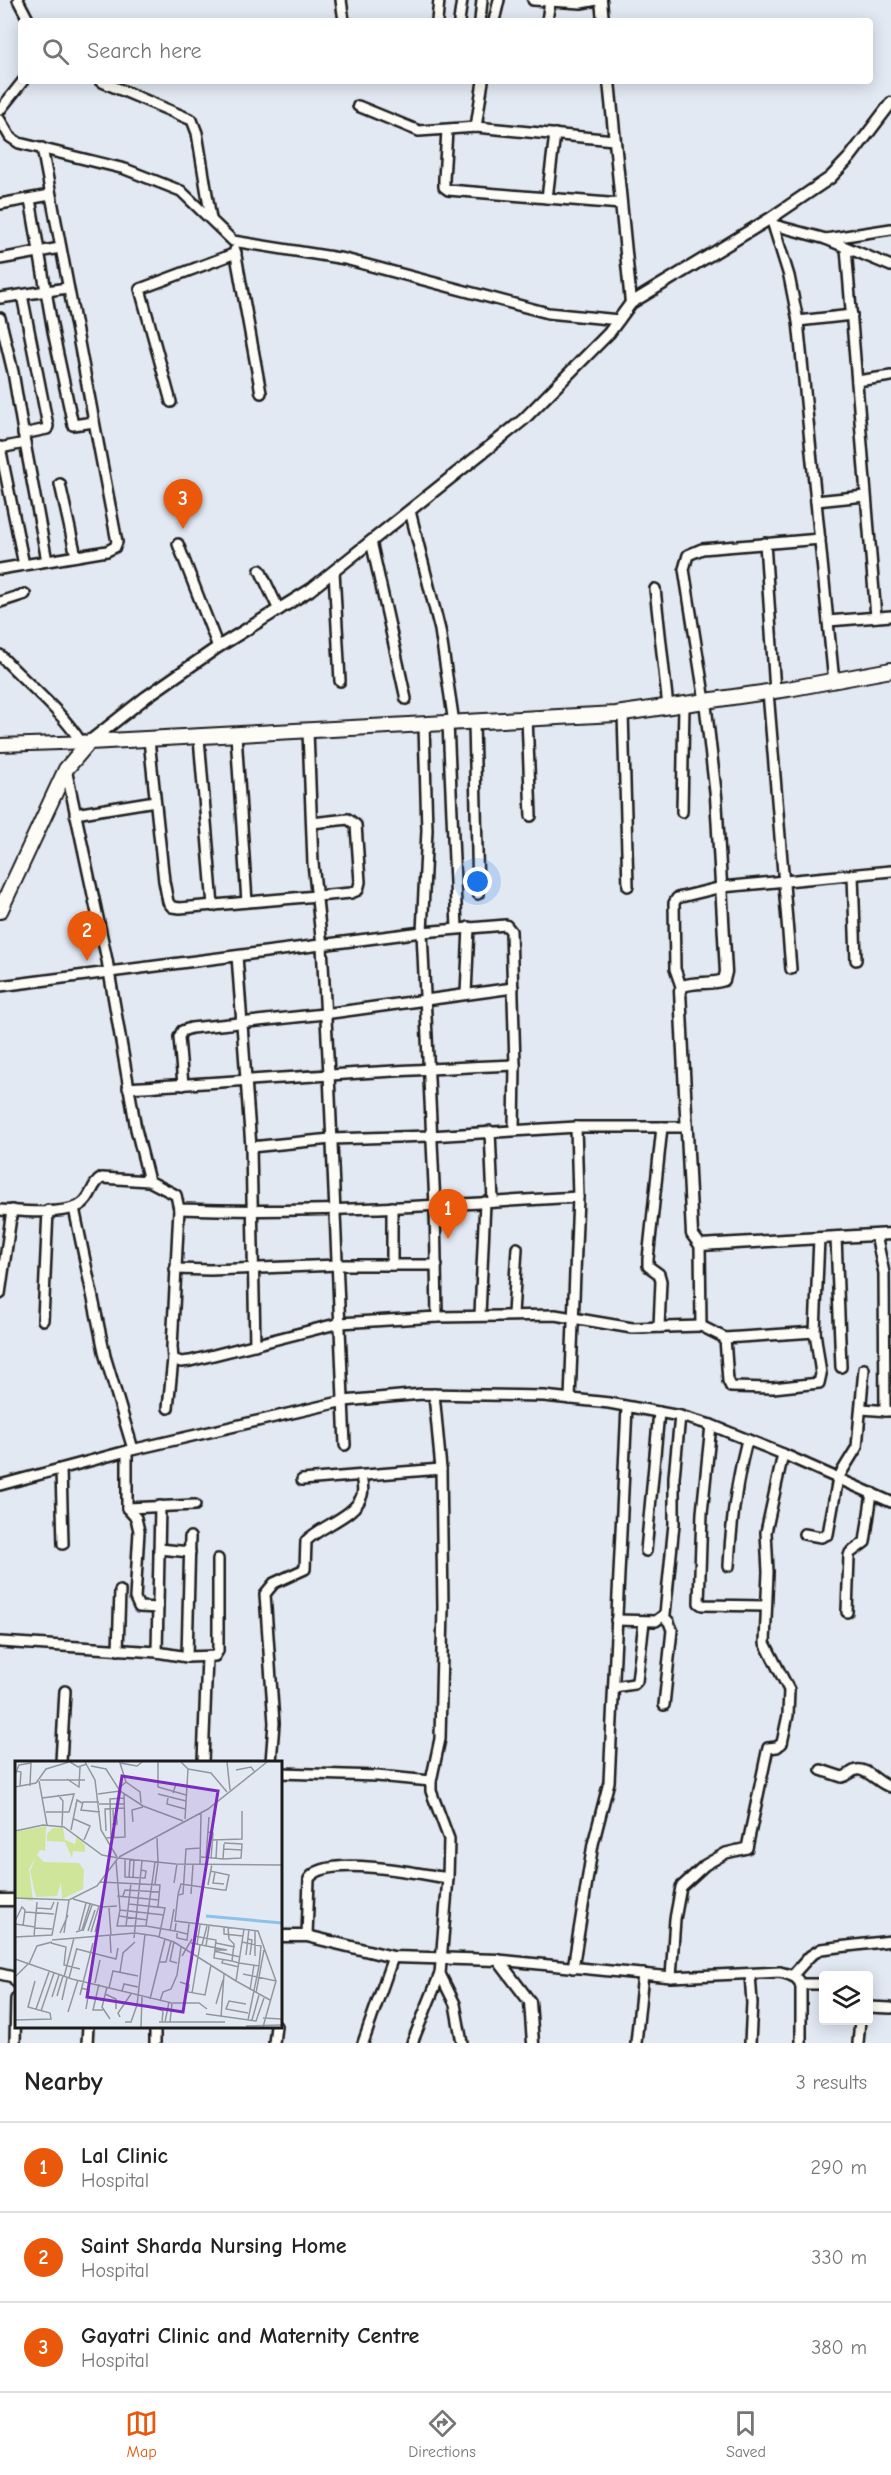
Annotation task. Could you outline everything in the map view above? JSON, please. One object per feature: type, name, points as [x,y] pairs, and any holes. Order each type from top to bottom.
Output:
[{"type":"main road","points":[[0,745],[199,738],[623,713],[772,692],[891,670]]},
{"type":"main road","points":[[0,910],[66,769],[85,742]]},
{"type":"street","points":[[18,0],[27,18]]},
{"type":"street","points":[[341,0],[344,18]]},
{"type":"street","points":[[437,18],[439,0]]},
{"type":"street","points":[[459,18],[462,0]]},
{"type":"street","points":[[480,18],[483,0]]},
{"type":"street","points":[[495,18],[499,0]]},
{"type":"street","points":[[533,0],[580,3],[599,0],[602,18]]},
{"type":"street","points":[[548,18],[550,1]]},
{"type":"street","points":[[0,110],[21,84]]},
{"type":"street","points":[[107,84],[192,120],[197,134],[211,219]]},
{"type":"street","points":[[476,128],[483,84]]},
{"type":"street","points":[[609,84],[631,303]]},
{"type":"street","points":[[0,655],[54,707],[85,742],[103,731],[218,646],[310,590],[523,420],[609,333],[631,303],[772,222],[830,178],[850,158],[891,103]]},
{"type":"street","points":[[358,106],[411,129],[429,132],[476,128],[614,140]]},
{"type":"street","points":[[0,120],[10,137],[19,143],[149,177],[181,191],[233,242],[261,393]]},
{"type":"street","points":[[447,130],[444,187],[454,190],[621,204]]},
{"type":"street","points":[[547,198],[555,134]]},
{"type":"street","points":[[0,140],[10,137]]},
{"type":"street","points":[[0,569],[112,550],[117,542],[42,148]]},
{"type":"street","points":[[0,204],[50,195]]},
{"type":"street","points":[[30,199],[53,332],[73,425],[94,422]]},
{"type":"street","points":[[772,222],[826,239],[891,266]]},
{"type":"street","points":[[772,222],[794,297],[798,321],[834,682]]},
{"type":"street","points":[[826,239],[891,229]]},
{"type":"street","points":[[233,242],[345,259],[548,313],[619,320]]},
{"type":"street","points":[[0,259],[60,248]]},
{"type":"street","points":[[846,248],[876,617]]},
{"type":"street","points":[[171,402],[140,289],[236,253]]},
{"type":"street","points":[[0,298],[67,288]]},
{"type":"street","points":[[22,295],[48,426],[47,429],[0,447],[24,565]]},
{"type":"street","points":[[798,321],[852,315]]},
{"type":"street","points":[[0,318],[13,372],[47,561]]},
{"type":"street","points":[[857,381],[891,376]]},
{"type":"street","points":[[60,484],[76,556]]},
{"type":"street","points":[[816,501],[865,496]]},
{"type":"street","points":[[410,511],[440,630],[451,723],[457,928]]},
{"type":"street","points":[[682,988],[690,983],[716,983],[724,980],[726,972],[722,887],[705,701],[684,569],[688,555],[702,549],[820,538]]},
{"type":"street","points":[[371,542],[406,699]]},
{"type":"street","points":[[765,543],[783,880],[791,969]]},
{"type":"street","points":[[178,544],[218,646]]},
{"type":"street","points":[[260,570],[279,610]]},
{"type":"street","points":[[333,572],[340,681]]},
{"type":"street","points":[[655,589],[668,706]]},
{"type":"street","points":[[0,603],[25,594]]},
{"type":"street","points":[[828,621],[891,616]]},
{"type":"street","points":[[682,812],[684,704]]},
{"type":"street","points":[[623,713],[628,886]]},
{"type":"street","points":[[527,718],[531,816]]},
{"type":"street","points":[[474,722],[478,894]]},
{"type":"street","points":[[424,725],[427,830],[422,932],[435,1205],[437,1317]]},
{"type":"street","points":[[308,731],[315,896],[321,946],[336,1209],[345,1446]]},
{"type":"street","points":[[236,735],[247,902]]},
{"type":"street","points":[[199,738],[213,906]]},
{"type":"street","points":[[149,740],[168,902],[172,907],[213,906],[351,893],[358,890],[360,882],[356,825],[353,820],[312,823]]},
{"type":"street","points":[[66,769],[109,972],[128,1088],[149,1181]]},
{"type":"street","points":[[75,814],[155,801]]},
{"type":"street","points":[[701,1326],[700,1245],[692,1234],[682,988],[675,969],[675,899],[691,893],[722,887],[891,871]]},
{"type":"street","points":[[853,875],[856,960]]},
{"type":"street","points":[[0,986],[422,932],[506,925],[511,931],[515,1065],[514,1130]]},
{"type":"street","points":[[466,994],[469,927]]},
{"type":"street","points":[[237,957],[240,1021],[247,1081],[255,1345]]},
{"type":"street","points":[[183,1085],[179,1043],[182,1031],[191,1028],[240,1021],[324,1014],[513,988]]},
{"type":"street","points":[[128,1088],[329,1074],[515,1065]]},
{"type":"street","points":[[250,1147],[331,1139],[430,1136],[576,1127],[687,1127]]},
{"type":"street","points":[[570,1399],[578,1197],[576,1127]]},
{"type":"street","points":[[659,1327],[661,1281],[659,1274],[648,1266],[648,1259],[662,1127]]},
{"type":"street","points":[[480,1315],[489,1202],[490,1131]]},
{"type":"street","points":[[0,1210],[74,1209],[86,1200],[95,1184],[102,1178],[149,1181],[176,1195],[179,1209],[173,1359],[168,1408]]},
{"type":"street","points":[[179,1209],[252,1211],[336,1209],[578,1197]]},
{"type":"street","points":[[392,1207],[392,1265]]},
{"type":"street","points":[[74,1209],[105,1356],[130,1450],[128,1508],[136,1518],[139,1531],[135,1598],[139,1607],[158,1608]]},
{"type":"street","points":[[0,1294],[12,1210]]},
{"type":"street","points":[[43,1320],[48,1210]]},
{"type":"street","points":[[700,1245],[891,1234]]},
{"type":"street","points":[[862,1409],[888,1411],[888,1337],[884,1273],[876,1235]]},
{"type":"street","points":[[836,1237],[840,1367]]},
{"type":"street","points":[[725,1338],[730,1386],[773,1388],[799,1386],[820,1381],[815,1332],[819,1238]]},
{"type":"street","points":[[513,1314],[517,1248]]},
{"type":"street","points":[[175,1269],[436,1265]]},
{"type":"street","points":[[173,1359],[176,1362],[190,1361],[340,1323],[480,1315],[575,1317],[632,1328],[701,1326],[725,1338],[815,1332]]},
{"type":"street","points":[[804,1534],[827,1536],[838,1478],[857,1447],[864,1369]]},
{"type":"street","points":[[412,2043],[440,1966],[448,1878],[449,1839],[431,1791],[430,1781],[440,1739],[443,1607],[441,1469],[434,1394]]},
{"type":"street","points":[[0,1485],[130,1450],[344,1401],[434,1394],[544,1396],[659,1412],[711,1425],[891,1502]]},
{"type":"street","points":[[573,1968],[593,1844],[609,1782],[627,1407]]},
{"type":"street","points":[[646,1551],[659,1412]]},
{"type":"street","points":[[664,1617],[674,1524],[674,1477],[680,1416]]},
{"type":"street","points":[[711,1425],[702,1513],[699,1603],[702,1605],[766,1606]]},
{"type":"street","points":[[729,1566],[734,1501],[747,1440]]},
{"type":"street","points":[[671,1977],[675,1919],[681,1887],[689,1878],[715,1859],[726,1853],[747,1848],[768,1748],[777,1747],[782,1743],[789,1715],[789,1690],[778,1665],[766,1648],[768,1572],[766,1532],[783,1454]]},
{"type":"street","points":[[61,1469],[63,1545]]},
{"type":"street","points":[[302,1480],[441,1469]]},
{"type":"street","points":[[271,1761],[274,1723],[265,1594],[274,1583],[305,1569],[306,1541],[340,1519],[356,1505],[362,1495],[362,1476]]},
{"type":"street","points":[[847,1612],[849,1556],[850,1552],[865,1542],[873,1493]]},
{"type":"street","points":[[128,1508],[195,1505]]},
{"type":"street","points":[[157,1652],[160,1506]]},
{"type":"street","points":[[187,1657],[190,1537]]},
{"type":"street","points":[[159,1549],[190,1552]]},
{"type":"street","points":[[0,1642],[157,1652],[187,1657],[215,1656],[218,1651],[218,1559]]},
{"type":"street","points":[[118,1650],[120,1591]]},
{"type":"street","points":[[616,1620],[644,1622],[656,1621],[664,1617]]},
{"type":"street","points":[[664,1617],[672,1630],[664,1706]]},
{"type":"street","points":[[614,1687],[631,1685],[637,1681],[644,1622]]},
{"type":"street","points":[[203,1761],[207,1657]]},
{"type":"street","points":[[61,1761],[65,1691]]},
{"type":"street","points":[[821,1770],[843,1777],[859,1770],[883,1786],[891,1787]]},
{"type":"street","points":[[282,1773],[377,1776],[430,1781]]},
{"type":"street","points":[[307,1936],[309,1879],[312,1874],[320,1870],[347,1865],[448,1878]]},
{"type":"street","points":[[282,1936],[307,1936],[440,1966],[498,1960],[671,1977],[780,1972],[792,1976],[801,1984],[819,1984]]},
{"type":"street","points":[[792,1976],[810,1956],[821,1949],[891,1941]]},
{"type":"street","points":[[363,2043],[393,1956]]},
{"type":"street","points":[[498,1960],[530,2001],[533,2043]]},
{"type":"street","points":[[440,1966],[455,2004],[462,2043]]},
{"type":"street","points":[[0,1974],[13,1977],[15,1980]]},
{"type":"street","points":[[640,2042],[643,1974]]},
{"type":"street","points":[[750,1974],[752,2003],[750,2043]]},
{"type":"street","points":[[801,1984],[801,2043]]},
{"type":"street","points":[[873,2007],[891,2008]]},
{"type":"street","points":[[858,2043],[860,2025]]},
{"type":"street","points":[[15,2028],[15,2043]]},
{"type":"street","points":[[87,2043],[88,2028]]},
{"type":"street","points":[[274,2043],[276,2028]]},
{"type":"place","name":"Gayatri Clinic and Maternity Centre","points":[[183,529]]},
{"type":"place","name":"Saint Sharda Nursing Home","points":[[87,961]]},
{"type":"place","name":"Lal Clinic","points":[[448,1239]]}]
